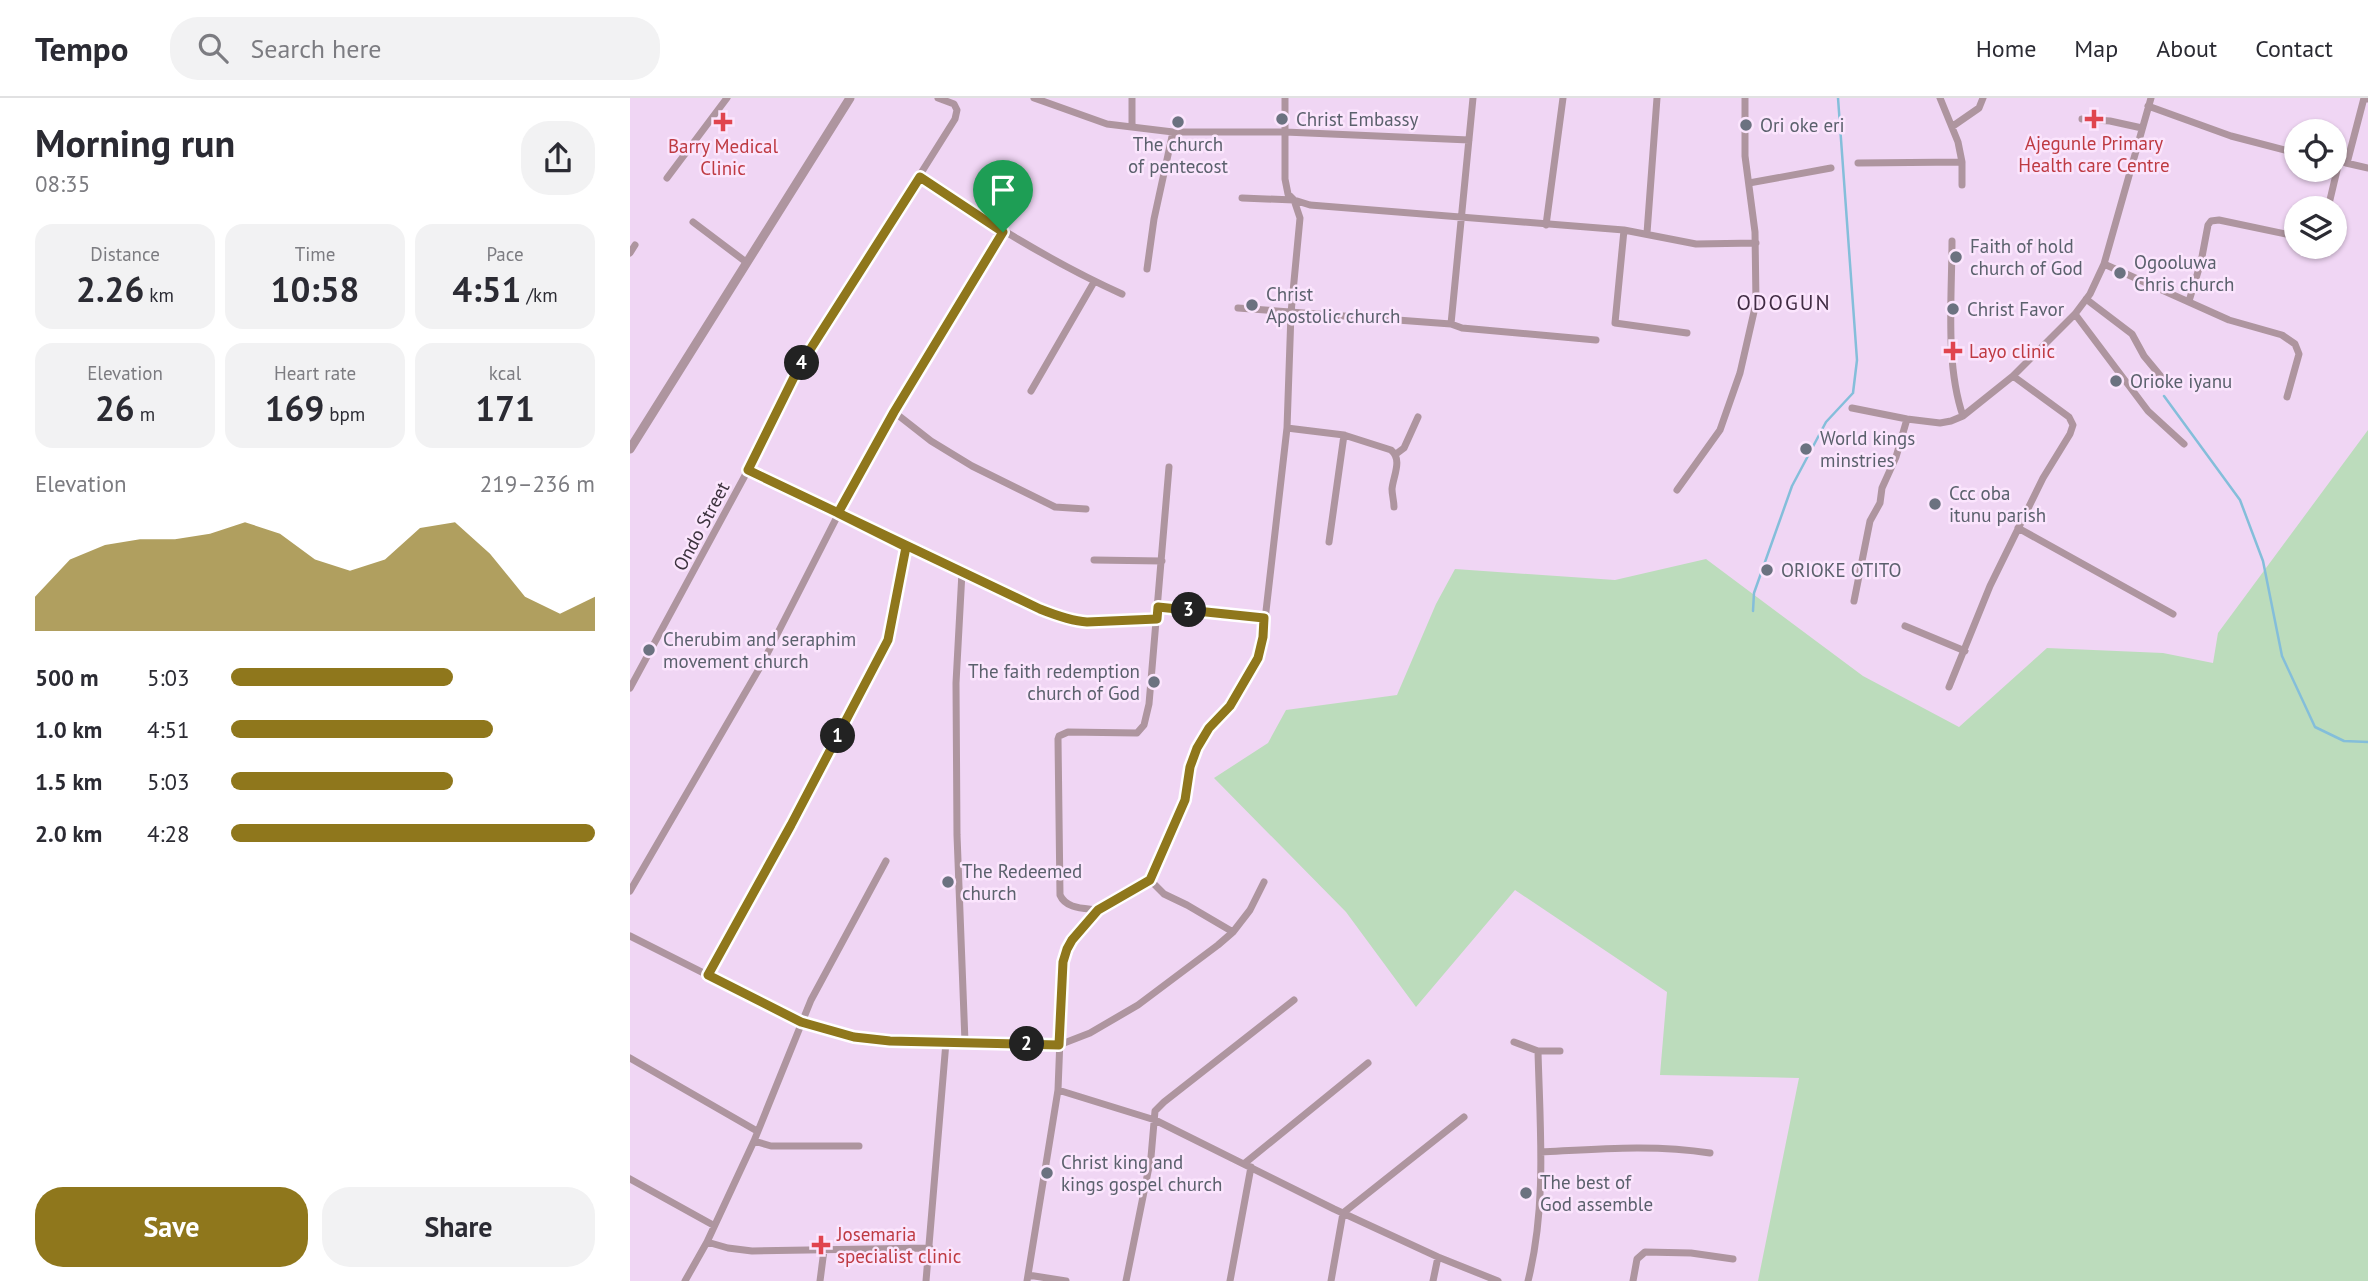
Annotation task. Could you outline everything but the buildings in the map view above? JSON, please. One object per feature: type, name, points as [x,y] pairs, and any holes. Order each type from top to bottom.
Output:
[{"type":"street","points":[[667,178],[727,98]]},
{"type":"street","points":[[630,449],[850,98]]},
{"type":"street","name":"Ondo Street","points":[[630,688],[748,470],[799,367],[950,127],[957,110],[954,104],[938,98]]},
{"type":"street","points":[[1034,98],[1107,124],[1173,132],[1286,132],[1469,140]]},
{"type":"street","points":[[1132,98],[1132,126]]},
{"type":"street","points":[[1066,1281],[1028,1278],[1058,1090],[1063,962],[1072,940],[1098,910],[1150,880],[1185,800],[1190,767],[1197,748],[1209,728],[1230,706],[1258,658],[1263,637],[1287,428],[1291,313],[1300,218],[1284,179],[1285,98]]},
{"type":"street","points":[[1451,324],[1473,98]]},
{"type":"street","points":[[1546,225],[1563,98]]},
{"type":"street","points":[[1647,233],[1657,98]]},
{"type":"street","points":[[1676,490],[1720,430],[1732,398],[1756,303],[1756,243],[1745,156],[1745,98]]},
{"type":"street","points":[[1940,98],[1953,126],[1962,162],[1962,185]]},
{"type":"street","points":[[1953,126],[1979,108],[1983,98]]},
{"type":"street","points":[[2347,143],[2364,98],[2368,99]]},
{"type":"street","points":[[1852,408],[1908,419],[1940,423],[1951,421],[1962,416],[2013,376],[2076,314],[2104,264],[2150,102],[2231,136],[2284,150]]},
{"type":"street","points":[[2082,119],[2110,121],[2143,128]]},
{"type":"street","points":[[1147,269],[1154,219],[1173,132]]},
{"type":"street","points":[[1858,163],[1962,162]]},
{"type":"street","points":[[2347,164],[2368,168]]},
{"type":"street","points":[[1749,184],[1831,168]]},
{"type":"street","points":[[920,177],[1003,232],[1094,282],[1122,294]]},
{"type":"street","points":[[1242,198],[1294,200],[1310,205],[1625,230],[1696,244],[1756,243]]},
{"type":"street","points":[[2189,302],[2211,221],[2219,219],[2284,234]]},
{"type":"street","points":[[693,222],[746,262]]},
{"type":"street","points":[[1625,230],[1615,323],[1687,333]]},
{"type":"street","points":[[630,891],[764,662],[838,513],[894,412],[1003,232]]},
{"type":"street","points":[[1952,241],[1953,371],[1955,394],[1962,416]]},
{"type":"street","points":[[630,253],[635,245]]},
{"type":"street","points":[[2104,264],[2229,320],[2282,335],[2295,344],[2299,354],[2287,397]]},
{"type":"street","points":[[1031,391],[1094,282]]},
{"type":"street","points":[[2086,299],[2132,334],[2144,356],[2163,379]]},
{"type":"street","points":[[1238,308],[1451,324],[1462,328],[1596,340]]},
{"type":"street","points":[[2076,314],[2148,411],[2184,444]]},
{"type":"street","points":[[1949,687],[1990,586],[2043,478],[2073,425],[2069,417],[2013,376]]},
{"type":"street","points":[[894,412],[931,441],[972,466],[1055,507],[1086,509]]},
{"type":"street","points":[[1396,454],[1404,448],[1418,417]]},
{"type":"street","points":[[1854,601],[1870,521],[1880,503],[1882,488],[1896,457],[1908,419]]},
{"type":"street","points":[[1287,428],[1344,435],[1396,454],[1398,461],[1392,490],[1394,507]]},
{"type":"street","points":[[1329,542],[1344,435]]},
{"type":"street","points":[[1098,910],[1070,905],[1065,903],[1060,895],[1058,739],[1068,732],[1125,734],[1141,730],[1149,704],[1169,467]]},
{"type":"street","points":[[748,470],[1040,609],[1077,622],[1157,619]]},
{"type":"street","points":[[2018,528],[2173,614]]},
{"type":"street","points":[[708,975],[791,825],[888,640],[906,547]]},
{"type":"street","points":[[1094,560],[1162,561]]},
{"type":"street","points":[[962,572],[956,724],[957,835],[965,1042]]},
{"type":"street","points":[[1158,607],[1264,618]]},
{"type":"street","points":[[1905,626],[1965,651]]},
{"type":"street","points":[[630,670],[638,674]]},
{"type":"street","points":[[685,1281],[707,1242],[754,1141],[801,1022],[886,861]]},
{"type":"street","points":[[1150,880],[1164,894],[1233,932]]},
{"type":"street","points":[[630,936],[801,1022],[837,1033],[872,1040],[1059,1045],[1090,1033],[1138,1005],[1190,968],[1233,932],[1250,910],[1264,882]]},
{"type":"street","points":[[1126,1281],[1151,1157],[1155,1111],[1294,1000]]},
{"type":"street","points":[[926,1281],[946,1042]]},
{"type":"street","points":[[1514,1042],[1538,1051],[1560,1051]]},
{"type":"street","points":[[1528,1281],[1539,1231],[1541,1152],[1538,1051]]},
{"type":"street","points":[[630,1058],[757,1131]]},
{"type":"street","points":[[1230,1281],[1248,1165],[1368,1063]]},
{"type":"street","points":[[1058,1090],[1154,1120],[1343,1213],[1438,1257],[1498,1281]]},
{"type":"street","points":[[1331,1281],[1343,1213],[1464,1117]]},
{"type":"street","points":[[754,1141],[771,1146],[859,1146]]},
{"type":"street","points":[[1541,1152],[1629,1148],[1682,1149],[1710,1153]]},
{"type":"street","points":[[630,1179],[713,1225]]},
{"type":"street","points":[[707,1242],[752,1251],[930,1248]]},
{"type":"street","points":[[820,1281],[824,1250]]},
{"type":"street","points":[[1633,1281],[1637,1259],[1645,1252],[1691,1253],[1733,1259]]},
{"type":"street","points":[[1433,1281],[1438,1257]]},
{"type":"green space","points":[[2368,430],[2368,1281],[1758,1281],[1799,1078],[1660,1075],[1667,992],[1515,890],[1416,1007],[1346,912],[1214,778],[1268,743],[1286,710],[1397,695],[1436,604],[1455,569],[1615,580],[1706,559],[1863,676],[1959,727],[2047,648],[2163,653],[2213,663],[2218,633]]},
{"type":"waterway","points":[[1753,611],[1754,593],[1792,486],[1826,422],[1853,393],[1857,360],[1838,98]]},
{"type":"waterway","points":[[2164,396],[2240,500],[2263,561],[2282,656],[2315,727],[2344,741],[2368,742]]},
{"type":"place","name":"Christ Embassy","points":[[1282,119]]},
{"type":"place","name":"Ajegunle Primary Health care Centre","points":[[2094,119]]},
{"type":"place","name":"Barry Medical Clinic","points":[[723,122]]},
{"type":"place","name":"The church of pentecost","points":[[1178,122]]},
{"type":"place","name":"Ori oke eri","points":[[1746,125]]},
{"type":"place","name":"Faith of hold church of God","points":[[1956,257]]},
{"type":"place","name":"Ogooluwa Chris church","points":[[2120,273]]},
{"type":"place","name":"Christ Apostolic church","points":[[1252,305]]},
{"type":"place","name":"Christ Favor","points":[[1953,309]]},
{"type":"place","name":"Layo clinic","points":[[1953,351]]},
{"type":"place","name":"Orioke iyanu","points":[[2116,381]]},
{"type":"place","name":"World kings minstries","points":[[1806,449]]},
{"type":"place","name":"Ccc oba itunu parish","points":[[1935,504]]},
{"type":"place","name":"ORIOKE OTITO","points":[[1767,570]]},
{"type":"place","name":"Cherubim and seraphim movement church","points":[[649,650]]},
{"type":"place","name":"The faith redemption church of God","points":[[1154,682]]},
{"type":"place","name":"The Redeemed church","points":[[948,882]]},
{"type":"place","name":"Christ king and kings gospel church","points":[[1047,1173]]},
{"type":"place","name":"The best of God assemble","points":[[1526,1193]]},
{"type":"place","name":"Josemaria specialist clinic","points":[[821,1245]]},
{"type":"district","name":"ODOGUN","points":[[1784,303]]},
{"type":"route","points":[[1003,232],[894,412],[838,513],[906,547],[890,634],[791,825],[708,975],[801,1022],[854,1037],[890,1041],[1059,1045],[1063,962],[1067,949],[1098,910],[1150,880],[1180,816],[1190,767],[1197,748],[1209,728],[1230,706],[1244,685],[1262,646],[1264,618],[1158,607],[1157,619],[1077,622],[1040,609],[906,547],[748,470],[799,367],[920,177],[1003,232]]}]
